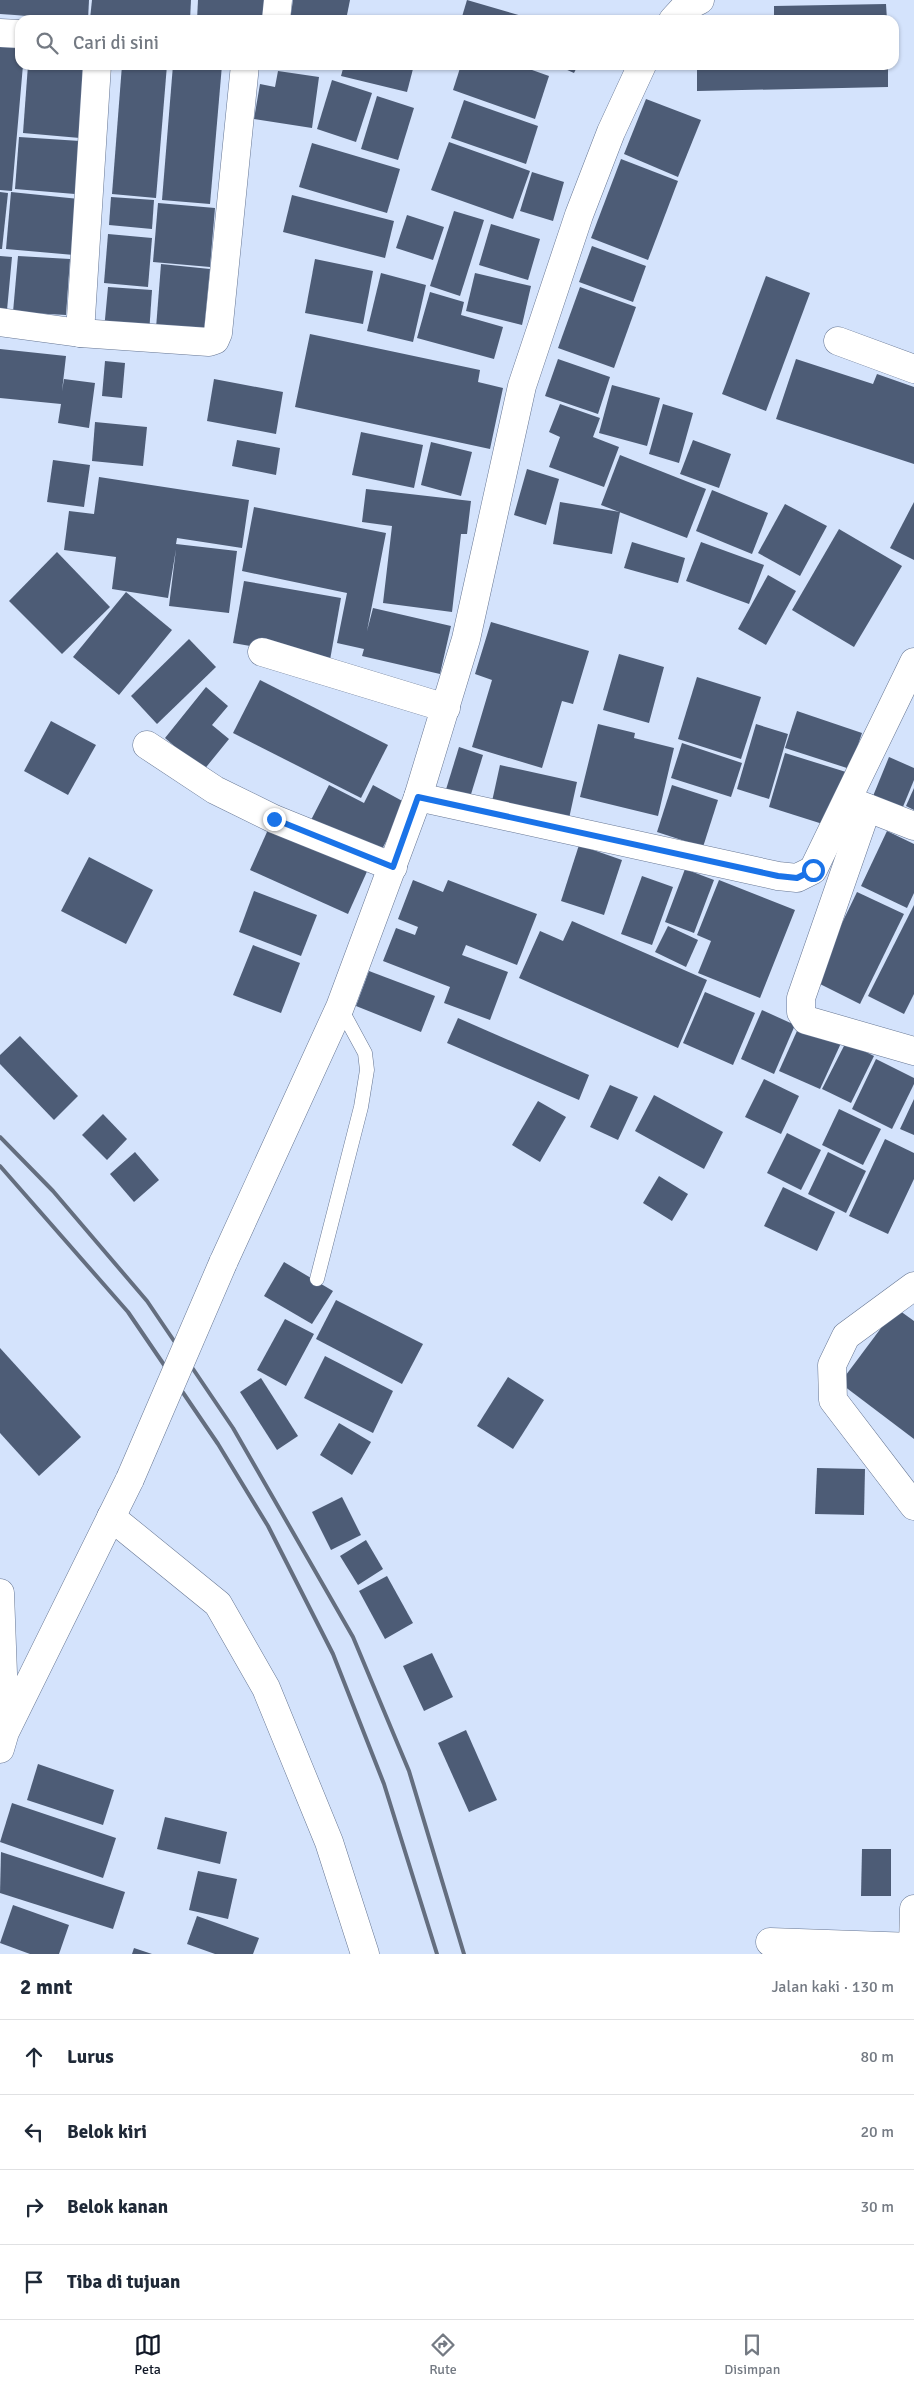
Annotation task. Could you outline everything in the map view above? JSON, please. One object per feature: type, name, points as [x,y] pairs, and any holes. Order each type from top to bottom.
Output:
[{"type":"street","points":[[276,15],[278,0]]},
{"type":"street","points":[[678,15],[684,8],[700,0]]},
{"type":"street","points":[[0,33],[15,34]]},
{"type":"street","points":[[80,334],[97,70]]},
{"type":"street","points":[[0,322],[80,334],[209,342],[215,340],[218,333],[244,70]]},
{"type":"street","points":[[2,1740],[130,1479],[223,1263],[340,1007],[418,797],[446,708],[466,639],[522,386],[579,215],[611,132],[640,70]]},
{"type":"street","points":[[838,341],[914,369]]},
{"type":"street","points":[[262,652],[446,708]]},
{"type":"street","points":[[912,1046],[806,1020],[801,1012],[801,998],[858,804],[914,662]]},
{"type":"street","points":[[148,746],[216,790],[274,819],[393,867]]},
{"type":"street","points":[[418,797],[778,876],[797,878],[813,870],[858,804]]},
{"type":"street","points":[[858,804],[914,826]]},
{"type":"street","points":[[914,1286],[846,1336],[832,1365],[833,1400],[914,1506]]},
{"type":"street","points":[[111,1517],[218,1604],[266,1688],[329,1842],[365,1954]]},
{"type":"street","points":[[0,1593],[2,1740]]},
{"type":"street","points":[[770,1942],[914,1947],[914,1909]]},
{"type":"lane","points":[[317,1279],[361,1107],[367,1070],[364,1053],[340,1007]]},
{"type":"building","points":[[0,0],[89,0],[88,15],[0,14]]},
{"type":"building","points":[[92,0],[191,0],[190,15],[90,15]]},
{"type":"building","points":[[198,0],[265,0],[264,15],[197,15]]},
{"type":"building","points":[[293,0],[350,0],[347,15],[291,15]]},
{"type":"building","points":[[467,0],[519,15],[462,15]]},
{"type":"building","points":[[886,4],[887,15],[774,15],[774,6]]},
{"type":"building","points":[[0,44],[15,45],[15,70],[23,70],[12,191],[0,190]]},
{"type":"building","points":[[28,70],[86,70],[80,138],[23,133]]},
{"type":"building","points":[[122,70],[167,70],[156,198],[112,194]]},
{"type":"building","points":[[173,70],[222,70],[210,204],[162,200]]},
{"type":"building","points":[[343,70],[413,70],[407,92],[341,76]]},
{"type":"building","points":[[459,70],[532,70],[549,76],[535,119],[453,90]]},
{"type":"building","points":[[697,70],[888,70],[888,87],[697,91]]},
{"type":"building","points":[[278,71],[319,77],[312,128],[254,119],[260,84],[275,87]]},
{"type":"building","points":[[332,80],[372,93],[356,142],[317,129]]},
{"type":"building","points":[[377,96],[414,108],[398,160],[361,149]]},
{"type":"building","points":[[646,99],[701,120],[678,177],[624,154]]},
{"type":"building","points":[[464,100],[538,126],[526,164],[451,138]]},
{"type":"building","points":[[19,137],[80,141],[75,194],[15,189]]},
{"type":"building","points":[[449,142],[530,171],[513,219],[431,190]]},
{"type":"building","points":[[312,143],[400,169],[387,213],[299,187]]},
{"type":"building","points":[[621,159],[678,181],[648,260],[591,238]]},
{"type":"building","points":[[532,172],[564,182],[553,221],[520,211]]},
{"type":"building","points":[[0,192],[8,193],[2,249],[0,249]]},
{"type":"building","points":[[11,192],[79,199],[74,255],[6,249]]},
{"type":"building","points":[[292,195],[394,221],[385,258],[283,232]]},
{"type":"building","points":[[111,197],[154,200],[152,229],[109,225]]},
{"type":"building","points":[[158,203],[215,208],[210,267],[153,262]]},
{"type":"building","points":[[454,211],[484,220],[460,296],[430,286]]},
{"type":"building","points":[[407,215],[444,227],[433,260],[396,248]]},
{"type":"building","points":[[491,224],[540,239],[528,280],[479,265]]},
{"type":"building","points":[[108,234],[152,238],[148,287],[104,283]]},
{"type":"building","points":[[592,246],[646,266],[633,302],[579,282]]},
{"type":"building","points":[[0,256],[12,257],[7,310],[0,309]]},
{"type":"building","points":[[18,256],[70,259],[66,315],[13,312]]},
{"type":"building","points":[[315,259],[373,271],[363,324],[305,313]]},
{"type":"building","points":[[161,264],[210,269],[204,331],[156,328]]},
{"type":"building","points":[[381,273],[426,285],[413,342],[367,331]]},
{"type":"building","points":[[475,273],[531,286],[522,325],[466,311]]},
{"type":"building","points":[[766,276],[810,293],[766,411],[722,394]]},
{"type":"building","points":[[108,287],[152,290],[149,334],[104,330]]},
{"type":"building","points":[[580,287],[636,307],[614,368],[558,348]]},
{"type":"building","points":[[430,292],[464,302],[461,315],[503,327],[494,359],[417,338]]},
{"type":"building","points":[[310,334],[480,370],[478,382],[503,388],[490,449],[295,407]]},
{"type":"building","points":[[0,349],[66,356],[62,391],[64,379],[95,383],[89,428],[58,423],[61,404],[0,398]]},
{"type":"building","points":[[558,359],[610,377],[598,414],[545,396]]},
{"type":"building","points":[[796,359],[873,384],[877,374],[914,387],[914,464],[776,419]]},
{"type":"building","points":[[105,361],[125,363],[122,398],[102,396]]},
{"type":"building","points":[[214,379],[283,392],[276,434],[207,421]]},
{"type":"building","points":[[612,385],[660,398],[647,446],[599,433]]},
{"type":"building","points":[[560,404],[600,418],[593,437],[619,447],[604,487],[549,467],[560,437],[549,432]]},
{"type":"building","points":[[663,404],[693,413],[679,463],[649,454]]},
{"type":"building","points":[[95,422],[147,427],[143,466],[92,461]]},
{"type":"building","points":[[361,432],[423,445],[414,488],[352,475]]},
{"type":"building","points":[[237,440],[280,448],[276,475],[232,466]]},
{"type":"building","points":[[693,440],[731,454],[719,488],[680,474]]},
{"type":"building","points":[[431,442],[472,452],[461,496],[421,485]]},
{"type":"building","points":[[620,455],[706,489],[687,538],[601,505]]},
{"type":"building","points":[[53,460],[90,465],[84,507],[47,502]]},
{"type":"building","points":[[527,469],[559,479],[546,525],[514,515]]},
{"type":"building","points":[[99,477],[249,500],[242,548],[177,538],[176,544],[237,551],[229,613],[169,606],[176,549],[168,598],[112,589],[116,557],[64,550],[69,511],[94,514]]},
{"type":"building","points":[[366,489],[471,501],[467,534],[461,534],[452,612],[383,603],[392,526],[362,522]]},
{"type":"building","points":[[712,490],[768,513],[752,554],[696,531]]},
{"type":"building","points":[[560,502],[620,512],[612,554],[553,544]]},
{"type":"building","points":[[914,502],[914,560],[890,548]]},
{"type":"building","points":[[785,504],[827,526],[800,576],[758,553]]},
{"type":"building","points":[[254,507],[386,533],[367,631],[373,608],[451,626],[440,674],[362,656],[364,649],[337,643],[347,593],[242,571]]},
{"type":"building","points":[[839,529],[902,566],[854,647],[792,610]]},
{"type":"building","points":[[632,542],[685,558],[678,583],[624,568]]},
{"type":"building","points":[[701,542],[764,565],[749,604],[686,581]]},
{"type":"building","points":[[57,552],[110,607],[62,654],[9,601]]},
{"type":"building","points":[[768,575],[796,591],[766,645],[738,629]]},
{"type":"building","points":[[244,581],[341,598],[330,660],[233,643]]},
{"type":"building","points":[[126,592],[172,630],[119,695],[73,657]]},
{"type":"building","points":[[491,622],[589,651],[573,704],[562,701],[542,768],[472,747],[492,680],[475,674]]},
{"type":"building","points":[[189,639],[216,667],[157,724],[131,696]]},
{"type":"building","points":[[619,654],[664,667],[649,723],[603,710]]},
{"type":"building","points":[[697,677],[761,697],[741,759],[678,739]]},
{"type":"building","points":[[260,680],[388,745],[361,798],[233,733]]},
{"type":"building","points":[[206,687],[228,706],[212,725],[229,739],[203,771],[165,738]]},
{"type":"building","points":[[797,711],[862,733],[850,769],[785,748]]},
{"type":"building","points":[[51,721],[96,745],[68,795],[24,771]]},
{"type":"building","points":[[598,724],[635,733],[634,738],[674,748],[658,816],[580,797]]},
{"type":"building","points":[[756,724],[788,734],[769,799],[737,789]]},
{"type":"building","points":[[682,743],[742,763],[731,797],[671,778]]},
{"type":"building","points":[[459,747],[483,755],[468,804],[444,796]]},
{"type":"building","points":[[785,753],[846,772],[829,826],[769,807]]},
{"type":"building","points":[[889,757],[914,768],[914,780],[900,814],[871,801]]},
{"type":"building","points":[[500,765],[577,782],[568,823],[491,806]]},
{"type":"building","points":[[329,785],[364,803],[373,785],[406,803],[379,855],[311,820]]},
{"type":"building","points":[[672,785],[718,800],[703,847],[657,832]]},
{"type":"building","points":[[914,788],[914,810],[906,806]]},
{"type":"building","points":[[271,823],[369,867],[348,914],[250,870]]},
{"type":"building","points":[[887,831],[914,844],[914,893],[907,908],[861,886]]},
{"type":"building","points":[[579,845],[622,860],[604,915],[561,901]]},
{"type":"building","points":[[89,857],[153,890],[126,944],[61,911]]},
{"type":"building","points":[[685,869],[714,880],[694,933],[665,922]]},
{"type":"building","points":[[642,876],[673,887],[652,945],[621,934]]},
{"type":"building","points":[[413,880],[443,892],[448,880],[537,914],[517,965],[466,945],[462,955],[508,972],[490,1020],[444,1003],[450,987],[383,961],[396,928],[415,935],[418,927],[398,919]]},
{"type":"building","points":[[719,880],[795,910],[760,998],[698,973],[711,941],[697,935]]},
{"type":"building","points":[[254,891],[317,915],[301,956],[239,932]]},
{"type":"building","points":[[857,892],[904,914],[860,1004],[814,981]]},
{"type":"building","points":[[914,905],[914,994],[904,1014],[868,996]]},
{"type":"building","points":[[572,921],[707,980],[678,1048],[519,978],[540,931],[563,941]]},
{"type":"building","points":[[668,926],[698,940],[686,967],[655,952]]},
{"type":"building","points":[[253,945],[300,963],[281,1013],[233,995]]},
{"type":"building","points":[[369,971],[435,996],[421,1032],[356,1006]]},
{"type":"building","points":[[705,992],[755,1013],[733,1065],[683,1043]]},
{"type":"building","points":[[762,1010],[795,1025],[774,1074],[741,1059]]},
{"type":"building","points":[[458,1018],[589,1075],[579,1100],[447,1043]]},
{"type":"building","points":[[801,1022],[842,1041],[820,1089],[779,1071]]},
{"type":"building","points":[[20,1036],[78,1096],[54,1120],[0,1064],[0,1055]]},
{"type":"building","points":[[846,1042],[874,1056],[851,1103],[822,1089]]},
{"type":"building","points":[[876,1059],[914,1078],[914,1084],[892,1129],[852,1109]]},
{"type":"building","points":[[764,1079],[799,1096],[781,1134],[745,1117]]},
{"type":"building","points":[[610,1085],[638,1097],[618,1140],[590,1127]]},
{"type":"building","points":[[654,1095],[723,1132],[704,1169],[635,1131]]},
{"type":"building","points":[[914,1099],[914,1135],[900,1129]]},
{"type":"building","points":[[538,1101],[566,1117],[540,1162],[512,1145]]},
{"type":"building","points":[[839,1109],[881,1129],[863,1165],[822,1145]]},
{"type":"building","points":[[103,1114],[127,1139],[107,1160],[82,1135]]},
{"type":"building","points":[[787,1133],[821,1150],[801,1190],[767,1173]]},
{"type":"building","points":[[885,1139],[914,1153],[914,1179],[888,1234],[849,1216]]},
{"type":"building","points":[[135,1152],[159,1180],[134,1202],[110,1174]]},
{"type":"building","points":[[828,1152],[866,1171],[846,1213],[808,1194]]},
{"type":"building","points":[[659,1176],[688,1194],[672,1221],[643,1203]]},
{"type":"building","points":[[783,1187],[835,1212],[817,1251],[764,1226]]},
{"type":"building","points":[[284,1262],[333,1291],[312,1324],[264,1296]]},
{"type":"building","points":[[336,1300],[423,1344],[402,1384],[316,1339]]},
{"type":"building","points":[[896,1308],[914,1321],[914,1439],[840,1383]]},
{"type":"building","points":[[285,1319],[314,1334],[286,1386],[257,1370]]},
{"type":"building","points":[[0,1348],[81,1437],[39,1476],[0,1433]]},
{"type":"building","points":[[325,1356],[393,1391],[373,1433],[304,1398]]},
{"type":"building","points":[[508,1377],[544,1400],[513,1449],[477,1426]]},
{"type":"building","points":[[261,1378],[298,1436],[277,1450],[240,1392]]},
{"type":"building","points":[[339,1423],[371,1442],[352,1475],[320,1455]]},
{"type":"building","points":[[817,1468],[865,1469],[864,1515],[815,1514]]},
{"type":"building","points":[[342,1497],[361,1535],[331,1550],[312,1512]]},
{"type":"building","points":[[366,1540],[383,1569],[358,1585],[340,1556]]},
{"type":"building","points":[[387,1576],[413,1623],[385,1639],[359,1591]]},
{"type":"building","points":[[432,1653],[453,1697],[424,1711],[403,1666]]},
{"type":"building","points":[[466,1730],[497,1800],[469,1812],[438,1743]]},
{"type":"building","points":[[38,1764],[114,1790],[103,1825],[27,1800]]},
{"type":"building","points":[[12,1803],[116,1838],[103,1878],[0,1842]]},
{"type":"building","points":[[165,1817],[227,1832],[220,1864],[157,1849]]},
{"type":"building","points":[[862,1849],[891,1849],[891,1896],[861,1896]]},
{"type":"building","points":[[1,1852],[125,1892],[113,1929],[0,1893]]},
{"type":"building","points":[[198,1871],[237,1879],[228,1919],[189,1910]]},
{"type":"building","points":[[13,1905],[69,1925],[59,1954],[30,1954],[0,1943]]},
{"type":"building","points":[[197,1916],[259,1938],[253,1954],[215,1954],[187,1944]]},
{"type":"building","points":[[134,1948],[152,1954],[132,1954]]},
{"type":"railway","points":[[0,1137],[53,1191],[147,1301],[233,1428],[353,1637],[409,1771],[464,1954]]},
{"type":"railway","points":[[0,1166],[128,1312],[218,1444],[268,1526],[333,1654],[384,1784],[437,1954]]},
{"type":"route","points":[[274,819],[393,867],[418,797],[778,876],[797,878],[813,870]]}]
